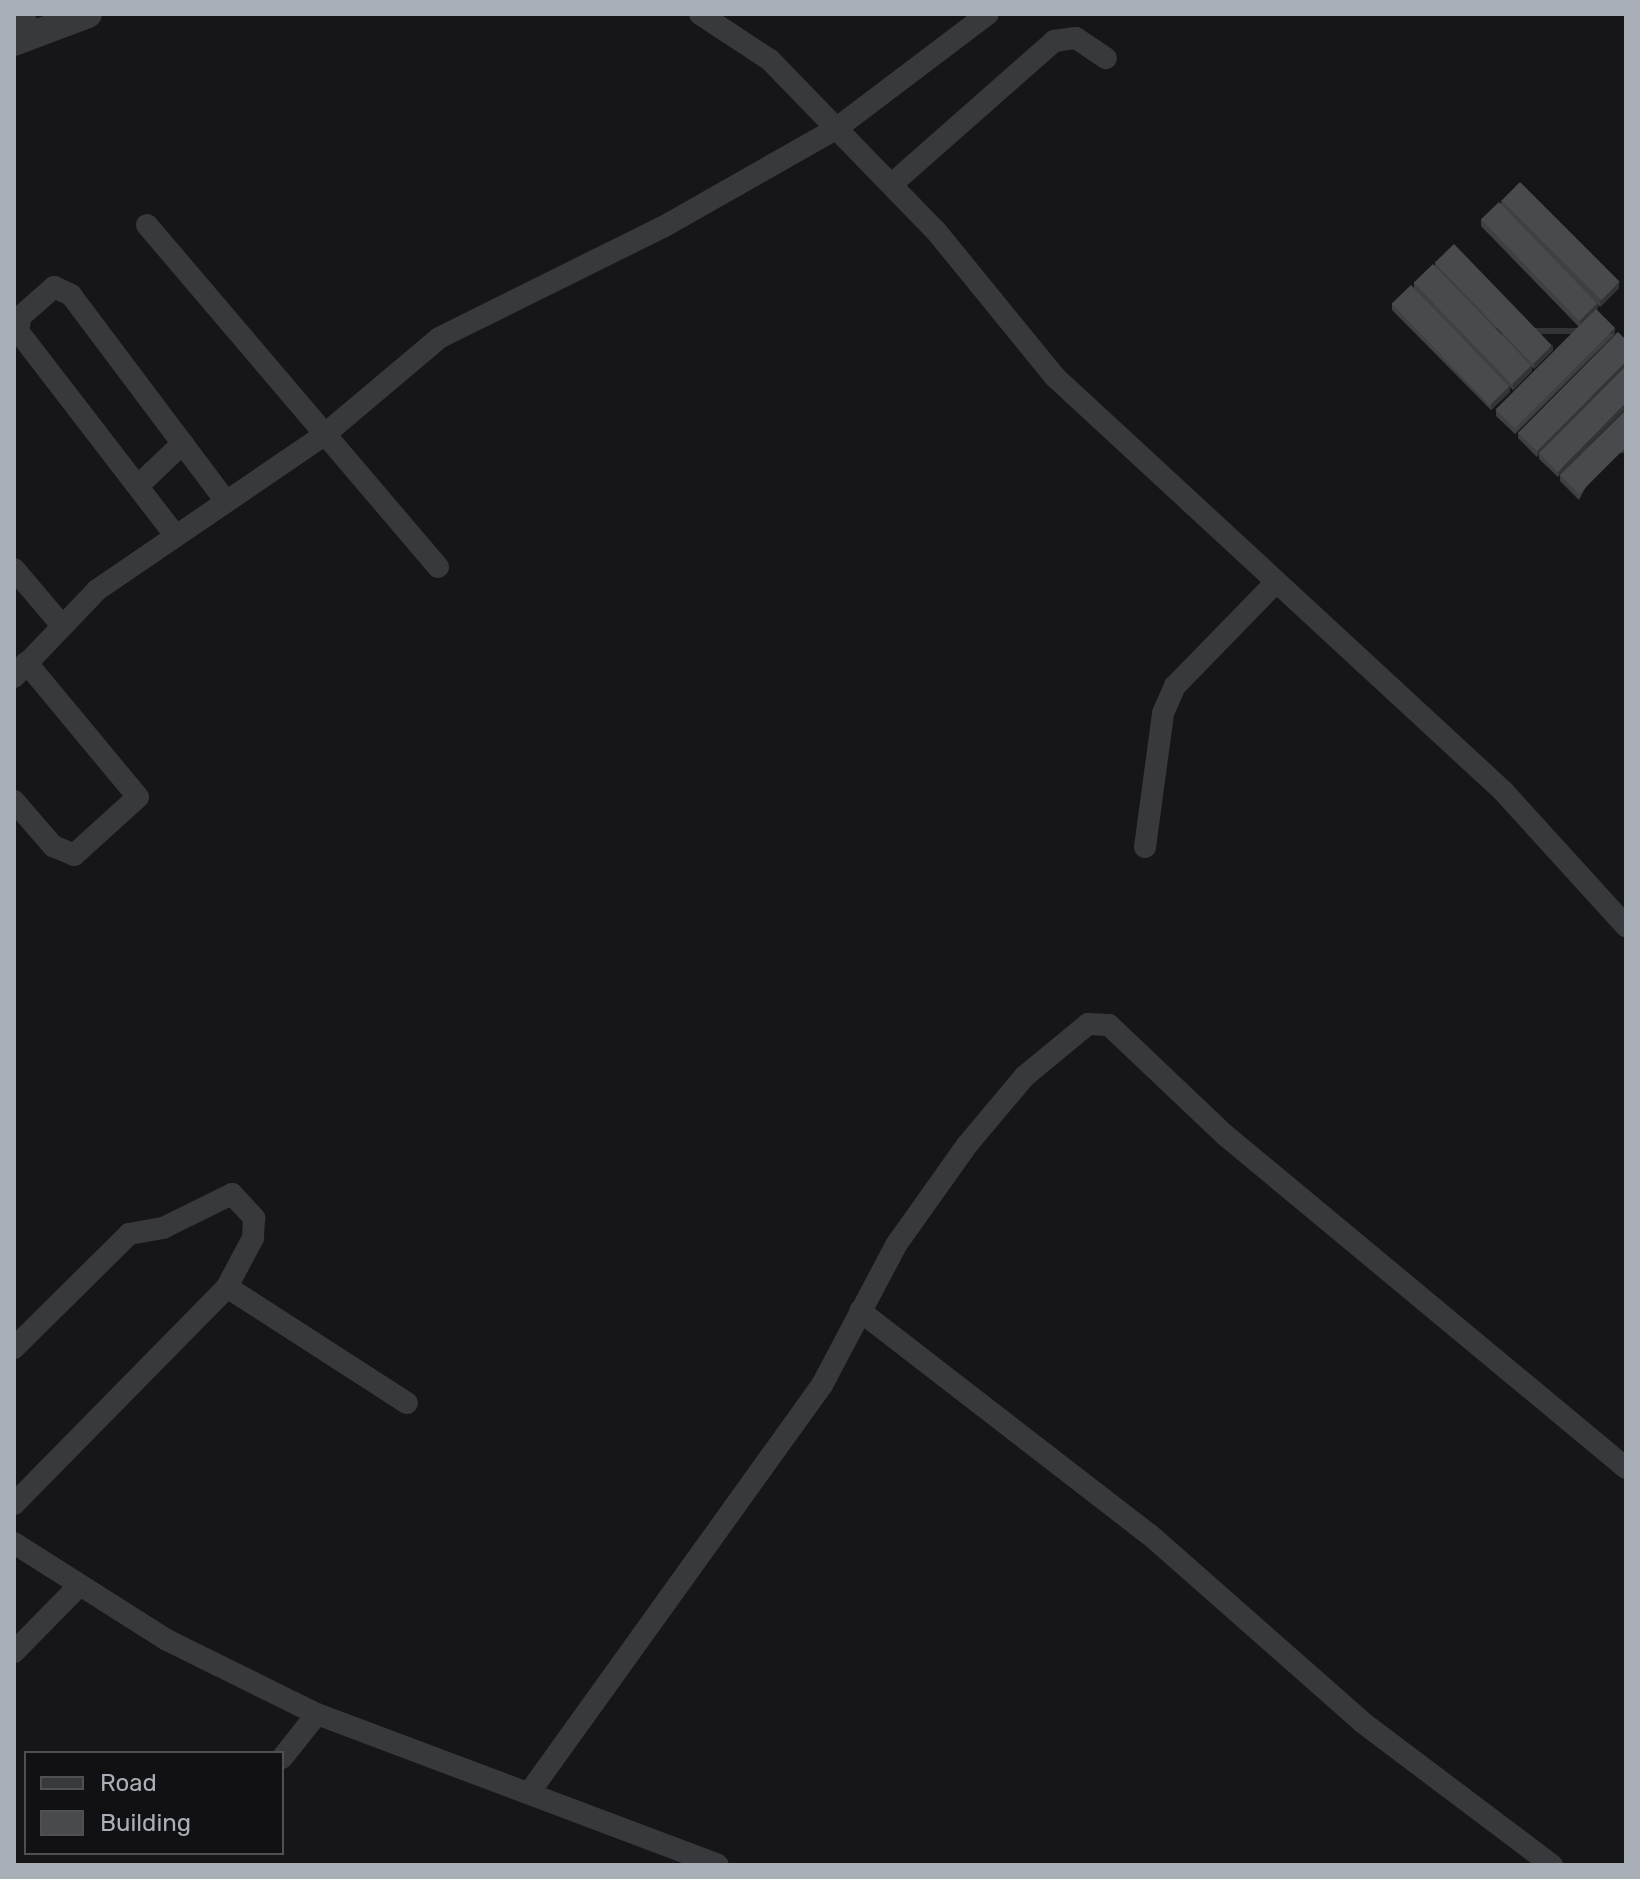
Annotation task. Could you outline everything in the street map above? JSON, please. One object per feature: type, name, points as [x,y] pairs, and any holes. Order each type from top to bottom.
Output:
[{"type":"street","points":[[23,30],[88,14]]},
{"type":"street","points":[[700,14],[770,60],[892,184],[1055,377],[1503,791],[1626,926]]},
{"type":"street","points":[[14,801],[53,846],[74,855],[138,797],[20,669],[60,623],[224,499],[324,435],[477,315],[596,261],[837,128],[988,14]]},
{"type":"street","points":[[892,184],[1054,41],[1076,38],[1106,58]]},
{"type":"street","points":[[147,225],[438,567]]},
{"type":"street","points":[[175,535],[140,484],[18,331],[21,316],[54,287],[71,295],[224,499]]},
{"type":"street","points":[[140,484],[183,443]]},
{"type":"street","points":[[14,569],[60,623]]},
{"type":"street","points":[[1145,847],[1163,713],[1175,686],[1276,582]]},
{"type":"street","points":[[529,1793],[822,1385],[896,1245],[997,1106],[1063,1043],[1096,1022],[1109,1025],[1225,1135],[1626,1468]]},
{"type":"street","points":[[14,1348],[129,1234],[163,1228],[220,1196],[246,1202],[254,1218],[247,1257],[227,1287],[14,1504]]},
{"type":"street","points":[[247,1257],[258,1302]]},
{"type":"street","points":[[227,1287],[258,1302],[407,1403]]},
{"type":"street","points":[[860,1311],[1149,1534],[1362,1722],[1552,1865]]},
{"type":"street","points":[[14,1543],[77,1588],[317,1714],[718,1865]]},
{"type":"street","points":[[14,1652],[77,1588]]},
{"type":"street","points":[[284,1755],[317,1714]]},
{"type":"building","points":[[1520,182],[1620,282],[1601,300],[1502,200]]},
{"type":"building","points":[[1499,202],[1597,303],[1579,321],[1481,219]]},
{"type":"building","points":[[1454,244],[1552,345],[1533,364],[1435,263]]},
{"type":"building","points":[[1433,264],[1531,365],[1512,384],[1414,283]]},
{"type":"building","points":[[1411,285],[1509,386],[1490,405],[1392,304]]},
{"type":"building","points":[[1596,309],[1615,328],[1515,429],[1496,409]]},
{"type":"building","points":[[1618,332],[1626,340],[1626,362],[1537,451],[1518,433]]},
{"type":"building","points":[[1626,366],[1626,403],[1558,472],[1539,453]]},
{"type":"building","points":[[1626,410],[1626,447],[1579,494],[1560,475]]}]
